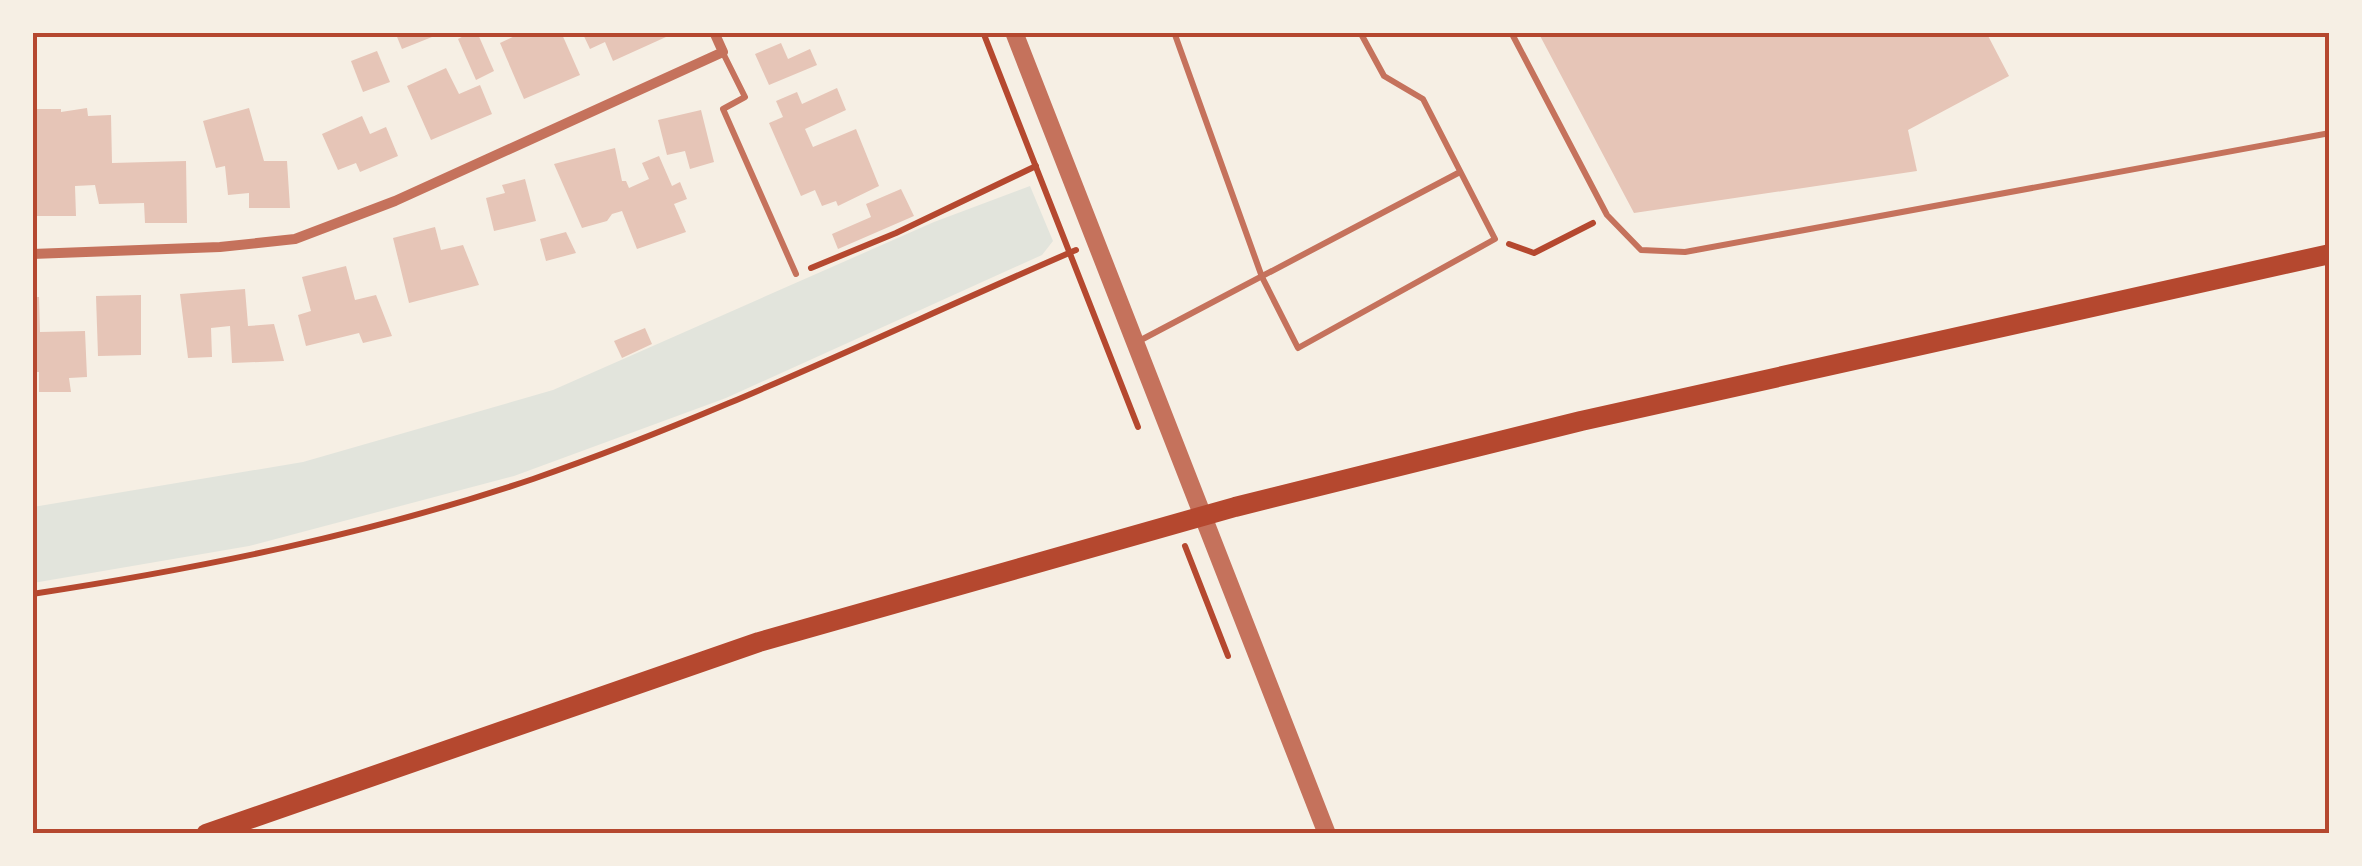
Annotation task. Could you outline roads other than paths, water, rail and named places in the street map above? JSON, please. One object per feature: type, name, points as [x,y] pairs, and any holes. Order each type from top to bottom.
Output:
[{"type":"main road","points":[[206,834],[759,642],[1216,513],[1600,417],[2330,254]]},
{"type":"street","points":[[32,254],[220,247],[295,239],[395,201],[722,52],[714,32]]},
{"type":"street","points":[[1014,32],[1327,834]]},
{"type":"lane","points":[[1174,32],[1262,277],[1298,348],[1496,239],[1423,99],[1384,76],[1360,32]]},
{"type":"lane","points":[[1511,32],[1607,215],[1641,250],[1685,252],[2330,133]]},
{"type":"lane","points":[[722,52],[744,97],[722,109],[796,274]]},
{"type":"lane","points":[[1136,342],[1460,172]]}]
